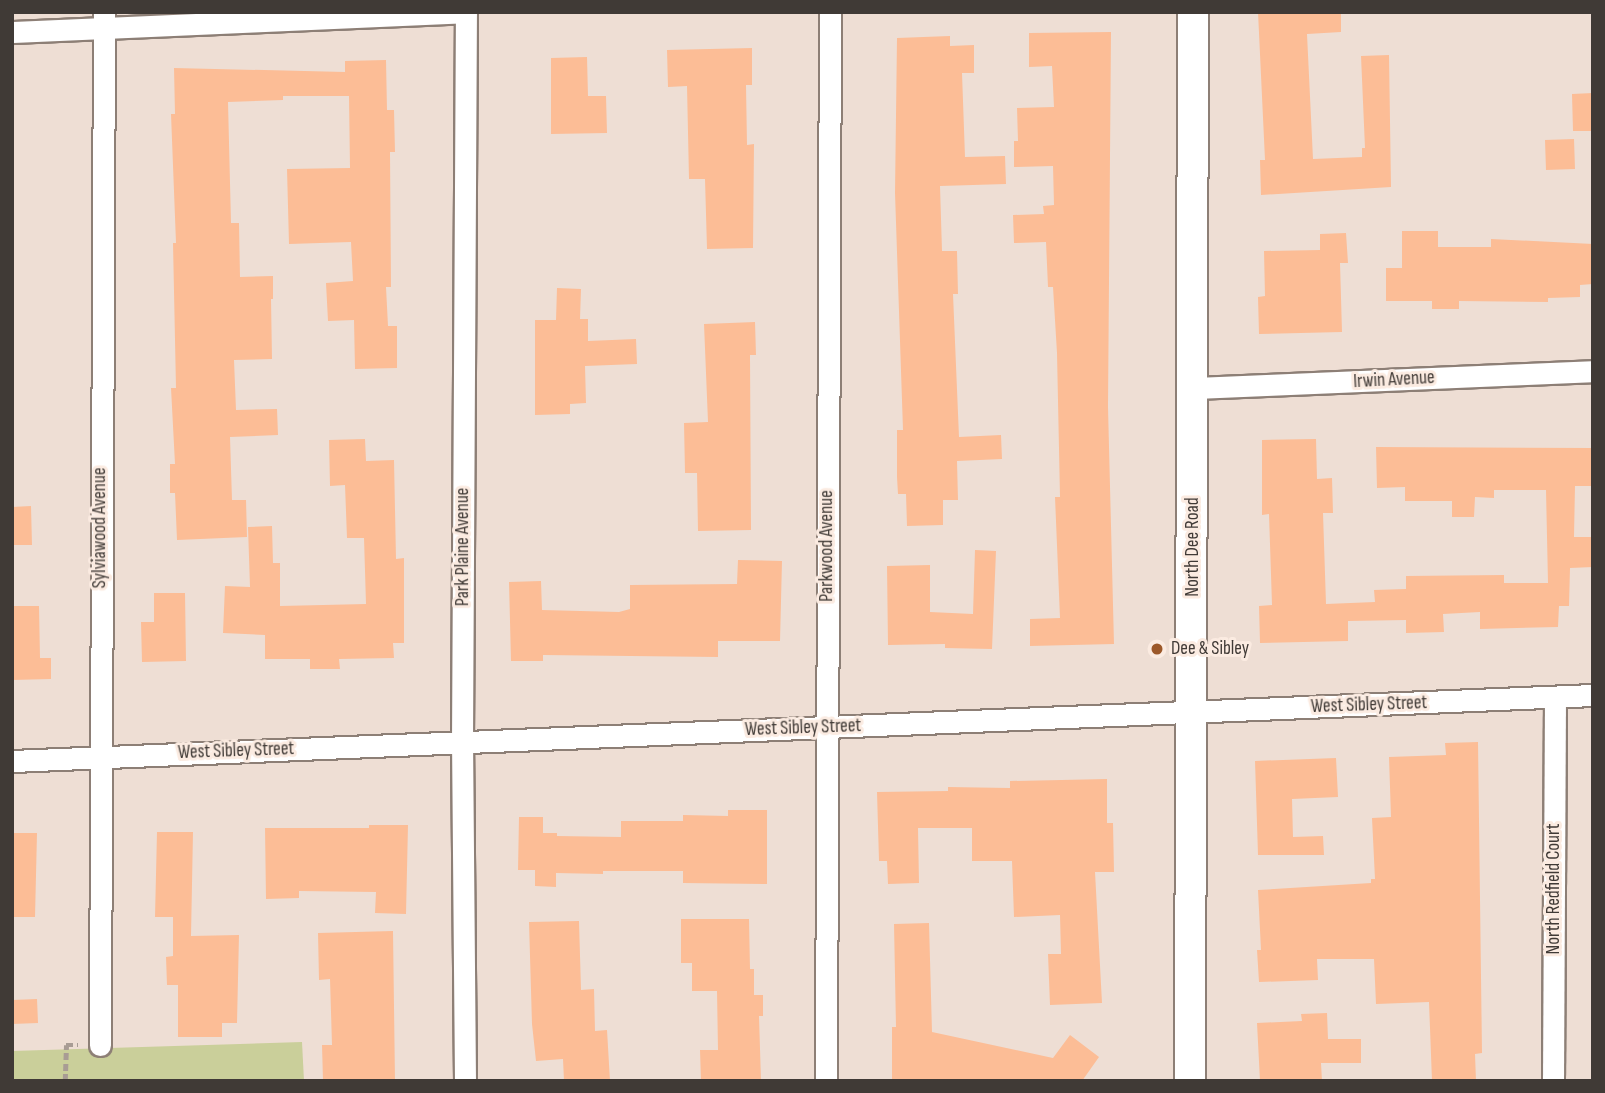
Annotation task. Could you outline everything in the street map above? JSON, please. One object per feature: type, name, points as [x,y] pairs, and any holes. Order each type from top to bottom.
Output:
[{"type":"main road","name":"North Dee Road","points":[[1190,1081],[1193,12]]},
{"type":"street","points":[[12,32],[104,20],[466,12]]},
{"type":"street","name":"Park Plaine Avenue","points":[[465,1081],[462,742],[466,12]]},
{"type":"street","name":"Parkwood Avenue","points":[[826,1081],[830,12]]},
{"type":"street","name":"Sylviawood Avenue","points":[[100,1045],[99,757],[104,20]]},
{"type":"street","name":"Irwin Avenue","points":[[1194,388],[1593,371]]},
{"type":"street","name":"West Sibley Street","points":[[12,761],[1593,695]]},
{"type":"street","name":"North Redfield Court","points":[[1553,1081],[1555,697]]},
{"type":"path","points":[[65,1081],[65,1045],[100,1045]]},
{"type":"green space","points":[[302,1042],[304,1081],[12,1081],[12,1051]]},
{"type":"building","points":[[1258,12],[1341,12],[1341,32],[1307,34],[1313,159],[1362,157],[1362,148],[1365,148],[1361,56],[1389,55],[1391,187],[1261,195],[1260,160],[1265,160]]},
{"type":"building","points":[[1111,32],[1108,407],[1114,644],[1030,646],[1030,619],[1060,618],[1055,497],[1060,497],[1057,353],[1053,287],[1048,287],[1046,242],[1014,243],[1013,215],[1044,214],[1043,206],[1054,205],[1053,166],[1014,167],[1014,141],[1018,141],[1017,108],[1054,107],[1052,66],[1029,67],[1029,33]]},
{"type":"building","points":[[950,36],[950,46],[974,45],[974,73],[962,73],[965,157],[1005,156],[1006,184],[940,186],[942,251],[957,251],[958,294],[953,294],[959,437],[1001,435],[1002,459],[957,461],[958,500],[943,500],[943,525],[907,526],[906,494],[898,494],[897,477],[897,430],[903,430],[895,193],[897,38]]},
{"type":"building","points":[[752,48],[752,85],[746,85],[747,145],[754,144],[753,248],[707,249],[705,179],[689,179],[687,86],[668,87],[667,50]]},
{"type":"building","points":[[587,57],[588,96],[606,96],[607,133],[551,134],[551,58]]},
{"type":"building","points":[[386,60],[387,110],[394,110],[395,152],[390,152],[391,287],[386,287],[388,326],[397,326],[397,368],[355,369],[354,320],[328,321],[326,283],[353,281],[351,242],[289,244],[287,169],[350,168],[349,96],[283,96],[283,100],[228,102],[231,223],[239,223],[240,277],[273,276],[272,359],[234,360],[236,410],[277,409],[278,435],[230,437],[232,500],[246,500],[247,537],[177,540],[175,493],[170,493],[170,464],[175,464],[171,388],[176,388],[173,243],[176,243],[171,114],[175,114],[174,68],[345,72],[345,61]]},
{"type":"building","points":[[1593,93],[1593,131],[1573,131],[1572,94]]},
{"type":"building","points":[[1574,139],[1575,169],[1546,170],[1545,140]]},
{"type":"building","points":[[1402,231],[1438,231],[1438,247],[1491,247],[1491,239],[1593,244],[1593,284],[1580,285],[1580,297],[1548,298],[1548,302],[1459,301],[1459,309],[1432,309],[1432,301],[1386,301],[1386,268],[1402,268]]},
{"type":"building","points":[[1346,233],[1348,263],[1340,263],[1342,332],[1259,334],[1258,297],[1265,296],[1264,251],[1320,250],[1320,234]]},
{"type":"building","points":[[557,288],[581,289],[580,319],[588,319],[588,341],[636,339],[637,364],[585,366],[586,403],[570,404],[570,414],[535,415],[535,320],[556,320]]},
{"type":"building","points":[[755,322],[756,355],[750,355],[751,530],[698,531],[697,473],[685,473],[684,423],[708,422],[704,324]]},
{"type":"building","points":[[365,439],[366,461],[394,460],[396,559],[404,558],[404,643],[393,643],[394,658],[339,659],[340,669],[310,669],[310,659],[265,659],[265,635],[223,633],[225,586],[250,587],[248,527],[272,526],[273,563],[280,563],[280,606],[366,604],[364,538],[347,538],[345,485],[330,486],[329,440]]},
{"type":"building","points":[[1316,439],[1317,479],[1332,478],[1333,513],[1323,513],[1326,604],[1375,602],[1374,590],[1406,589],[1406,576],[1504,575],[1504,583],[1548,583],[1546,490],[1494,490],[1494,498],[1475,497],[1474,517],[1452,517],[1452,501],[1405,501],[1405,487],[1377,488],[1376,447],[1593,448],[1593,486],[1575,486],[1574,537],[1593,537],[1593,567],[1570,568],[1569,606],[1559,606],[1558,627],[1480,629],[1480,612],[1443,614],[1444,632],[1406,633],[1406,620],[1348,621],[1348,641],[1260,643],[1259,606],[1272,605],[1269,514],[1262,515],[1262,440]]},
{"type":"building","points":[[31,506],[32,545],[12,545],[12,507]]},
{"type":"building","points":[[975,550],[996,551],[992,649],[945,648],[945,644],[888,645],[887,566],[930,565],[930,612],[973,614]]},
{"type":"building","points":[[738,560],[782,561],[780,641],[718,641],[718,657],[543,655],[543,661],[511,661],[509,582],[541,581],[542,610],[619,612],[630,609],[630,585],[737,584]]},
{"type":"building","points":[[154,593],[185,593],[186,661],[142,662],[141,622],[154,622]]},
{"type":"building","points":[[12,606],[39,606],[40,658],[51,658],[51,679],[12,680]]},
{"type":"building","points":[[1478,742],[1482,1053],[1475,1054],[1476,1081],[1432,1081],[1429,1002],[1376,1004],[1374,959],[1317,959],[1318,980],[1259,982],[1257,950],[1261,950],[1258,890],[1371,883],[1371,879],[1375,879],[1372,818],[1391,817],[1389,757],[1446,755],[1445,743]]},
{"type":"building","points":[[1336,758],[1338,797],[1292,799],[1293,837],[1323,836],[1324,855],[1258,855],[1255,761]]},
{"type":"building","points":[[1107,779],[1107,823],[1113,823],[1114,872],[1095,872],[1102,1003],[1050,1005],[1048,954],[1061,954],[1060,915],[1014,917],[1012,861],[972,861],[972,828],[918,828],[919,883],[888,884],[887,861],[879,861],[877,792],[948,791],[948,787],[1010,788],[1010,781]]},
{"type":"building","points":[[728,810],[767,810],[767,884],[683,883],[683,871],[603,871],[603,874],[556,873],[556,887],[535,886],[535,870],[518,870],[519,817],[543,817],[543,833],[557,833],[557,836],[621,837],[621,821],[683,821],[683,815],[728,816]]},
{"type":"building","points":[[369,825],[408,825],[406,914],[375,913],[376,892],[299,891],[299,898],[266,899],[265,828],[369,828]]},
{"type":"building","points":[[157,832],[193,832],[191,936],[239,935],[237,1023],[222,1023],[222,1037],[178,1037],[178,985],[167,985],[166,957],[173,956],[173,917],[155,917]]},
{"type":"building","points":[[12,833],[37,833],[35,917],[12,917]]},
{"type":"building","points":[[681,919],[749,919],[750,969],[754,969],[754,995],[763,995],[763,1016],[759,1016],[761,1081],[701,1081],[700,1050],[718,1050],[717,991],[692,991],[692,963],[681,963]]},
{"type":"building","points":[[579,921],[581,990],[594,989],[595,1031],[607,1030],[610,1081],[564,1081],[563,1059],[536,1061],[532,1024],[529,922]]},
{"type":"building","points":[[929,923],[932,1032],[1053,1058],[1070,1035],[1099,1057],[1082,1081],[892,1081],[892,1027],[896,1027],[894,924]]},
{"type":"building","points":[[393,931],[395,1081],[323,1081],[322,1045],[332,1045],[330,979],[319,980],[318,933]]},
{"type":"building","points":[[37,999],[38,1023],[12,1024],[12,1000]]},
{"type":"building","points":[[1327,1013],[1328,1039],[1361,1039],[1361,1063],[1321,1063],[1322,1081],[1260,1081],[1257,1023],[1302,1021],[1301,1014]]},
{"type":"place","name":"Dee & Sibley","points":[[1157,649]]}]
